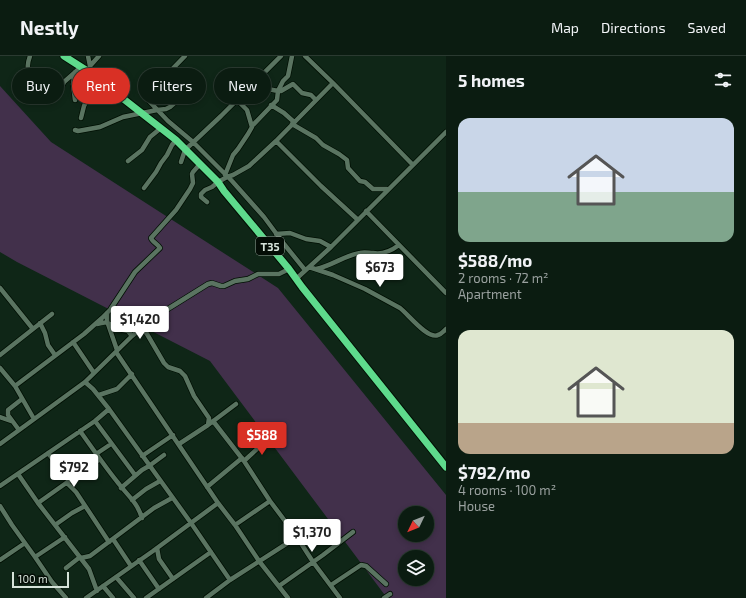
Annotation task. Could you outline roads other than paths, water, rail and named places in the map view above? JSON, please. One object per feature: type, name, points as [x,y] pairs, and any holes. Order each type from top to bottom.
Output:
[{"type":"highway","name":"T35","points":[[64,56],[81,67]]},
{"type":"highway","name":"T35","points":[[130,103],[176,140],[218,182],[446,467]]},
{"type":"street","points":[[28,68],[30,56]]},
{"type":"street","points":[[88,56],[90,68]]},
{"type":"street","points":[[93,68],[99,56]]},
{"type":"street","points":[[185,56],[148,95],[148,100],[168,121],[194,142],[226,176],[264,217],[276,234],[307,269],[324,267],[359,253],[383,253],[392,250],[399,244]]},
{"type":"street","points":[[269,68],[281,56]]},
{"type":"street","points":[[226,176],[234,152],[238,149],[252,126],[277,100],[278,91],[288,76],[292,56]]},
{"type":"street","points":[[305,56],[412,164]]},
{"type":"street","points":[[64,82],[72,75]]},
{"type":"street","points":[[207,202],[202,198],[201,194],[203,191],[212,187],[226,176],[233,175],[248,166],[276,141],[333,83]]},
{"type":"street","points":[[271,89],[278,91],[283,90],[293,84],[302,93],[311,95],[316,100]]},
{"type":"street","points":[[82,118],[85,104]]},
{"type":"street","points":[[75,130],[78,131],[100,127],[123,117],[168,108],[173,104]]},
{"type":"street","points":[[181,162],[185,150],[233,104]]},
{"type":"street","points":[[241,104],[247,110],[252,126]]},
{"type":"street","points":[[271,105],[284,113],[293,123],[316,138],[323,145],[340,154],[347,160],[348,168],[360,181],[365,182],[373,189],[387,190]]},
{"type":"street","points":[[128,161],[142,150],[150,137],[161,128]]},
{"type":"street","points":[[296,279],[331,247],[412,164],[446,132]]},
{"type":"street","points":[[144,188],[176,140]]},
{"type":"street","points":[[276,141],[358,220]]},
{"type":"street","points":[[14,386],[73,342],[107,313],[135,272],[160,248],[151,238],[176,210],[190,189],[193,183],[192,174],[200,164]]},
{"type":"street","points":[[366,211],[446,293]]},
{"type":"street","points":[[276,234],[290,233],[306,239],[320,241],[331,247]]},
{"type":"street","points":[[0,444],[85,382],[132,336],[163,311],[208,284],[212,283],[224,286],[235,281],[246,280],[262,274],[279,274],[289,269]]},
{"type":"street","points":[[314,269],[333,275],[365,289],[404,312],[423,330],[432,335],[439,335],[446,329]]},
{"type":"street","points":[[0,288],[33,329]]},
{"type":"street","points":[[107,313],[107,323],[117,351],[218,502],[259,561],[288,598]]},
{"type":"street","points":[[0,356],[52,314]]},
{"type":"street","points":[[93,325],[104,322],[120,330],[128,331],[132,336]]},
{"type":"street","points":[[40,323],[45,333],[48,345],[55,356]]},
{"type":"street","points":[[142,328],[164,363],[168,367],[180,371],[185,376],[194,396],[209,418],[208,425]]},
{"type":"street","points":[[73,342],[94,373]]},
{"type":"street","points":[[0,368],[14,386],[34,419]]},
{"type":"street","points":[[99,395],[117,389],[132,374]]},
{"type":"street","points":[[85,382],[99,395],[230,580]]},
{"type":"street","points":[[19,430],[8,415],[8,410],[22,398]]},
{"type":"street","points":[[179,444],[213,422],[236,404]]},
{"type":"street","points":[[0,486],[95,421],[109,409]]},
{"type":"street","points":[[0,417],[13,422]]},
{"type":"street","points":[[95,421],[135,476]]},
{"type":"street","points":[[213,422],[243,460],[270,501],[340,598]]},
{"type":"street","points":[[80,431],[121,488],[139,509],[142,518]]},
{"type":"street","points":[[142,456],[173,434]]},
{"type":"street","points":[[208,487],[269,438]]},
{"type":"street","points":[[96,454],[112,444]]},
{"type":"street","points":[[48,453],[85,506],[131,566]]},
{"type":"street","points":[[121,488],[164,455]]},
{"type":"street","points":[[38,503],[100,459]]},
{"type":"street","points":[[18,474],[38,503],[81,557],[91,574],[97,591]]},
{"type":"street","points":[[132,500],[146,489],[160,481]]},
{"type":"street","points":[[66,568],[81,557],[90,556],[159,505],[172,498]]},
{"type":"street","points":[[235,525],[270,501]]},
{"type":"street","points":[[86,598],[157,548],[218,502]]},
{"type":"street","points":[[0,506],[52,582],[66,598]]},
{"type":"street","points":[[55,525],[85,506]]},
{"type":"street","points":[[279,586],[353,532]]},
{"type":"street","points":[[35,556],[65,537]]},
{"type":"street","points":[[206,598],[230,580],[297,537]]},
{"type":"street","points":[[0,560],[25,543]]},
{"type":"street","points":[[157,548],[159,559],[173,579]]},
{"type":"street","points":[[148,596],[211,552]]},
{"type":"street","points":[[139,560],[159,589]]},
{"type":"street","points":[[330,585],[361,565],[366,566],[386,584]]},
{"type":"street","points":[[116,576],[134,598]]},
{"type":"street","points":[[103,586],[113,598]]},
{"type":"street","points":[[384,598],[390,594]]},
{"type":"street","points":[[148,596],[156,598]]}]
